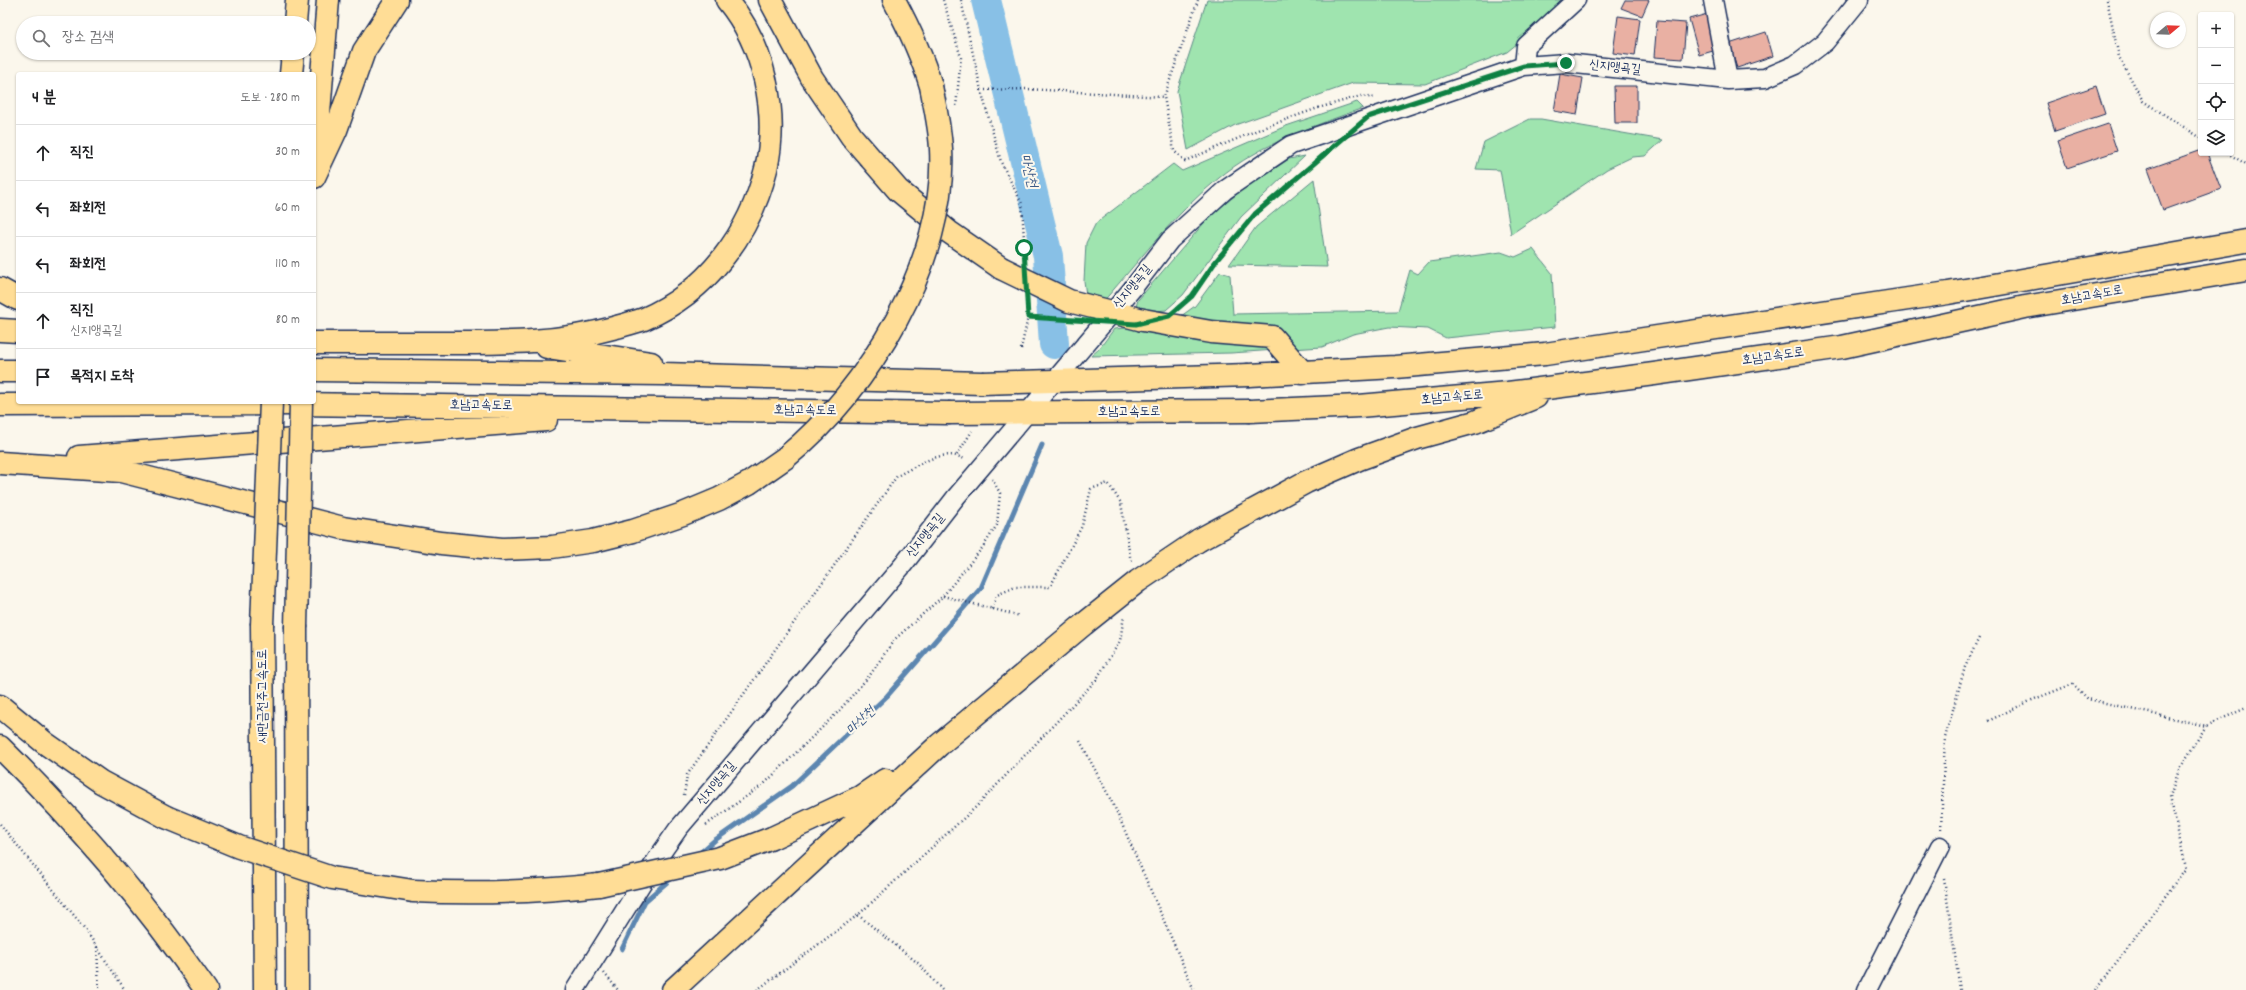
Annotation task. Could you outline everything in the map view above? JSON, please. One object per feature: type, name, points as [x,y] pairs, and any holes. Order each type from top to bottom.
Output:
[{"type":"highway","points":[[282,0],[283,16]]},
{"type":"highway","points":[[296,16],[298,0]]},
{"type":"highway","points":[[316,147],[328,0]]},
{"type":"highway","points":[[316,173],[336,130],[364,51],[397,0]]},
{"type":"highway","points":[[316,343],[524,343],[595,333],[644,319],[676,301],[705,277],[726,257],[742,232],[761,188],[768,156],[771,123],[766,83],[753,43],[734,9],[727,0]]},
{"type":"highway","points":[[770,0],[812,78],[852,137],[898,190],[949,232],[1001,268],[1069,301],[1143,320],[1211,332],[1272,337],[1303,373]]},
{"type":"highway","points":[[3,463],[121,471],[343,528],[441,543],[502,549],[586,542],[633,531],[683,514],[719,499],[749,483],[785,458],[806,441],[836,407],[887,338],[906,304],[919,271],[932,231],[940,183],[941,150],[938,119],[925,64],[911,32],[894,0]]},
{"type":"highway","points":[[286,60],[287,72]]},
{"type":"highway","points":[[290,72],[291,60]]},
{"type":"highway","points":[[316,370],[739,376],[982,383],[1303,373],[1395,367],[1545,354],[1948,293],[2246,241]]},
{"type":"highway","name":"호남고속도로","points":[[0,405],[296,404],[948,413],[1250,411],[1359,406],[1508,393],[1842,347],[2025,307],[2246,270]]},
{"type":"highway","points":[[0,289],[16,298]]},
{"type":"highway","points":[[0,330],[16,331]]},
{"type":"highway","points":[[524,343],[739,376]]},
{"type":"highway","points":[[0,371],[16,371]]},
{"type":"highway","points":[[673,990],[939,744],[1138,581],[1199,540],[1306,482],[1359,459],[1417,438],[1475,422],[1562,386]]},
{"type":"highway","name":"새만금전주고속도로","points":[[265,990],[262,625],[271,404]]},
{"type":"highway","points":[[297,990],[296,628],[301,404]]},
{"type":"highway","points":[[3,463],[679,409]]},
{"type":"highway","points":[[0,706],[45,743],[101,782],[166,817],[240,848],[332,878],[413,891],[466,894],[552,890],[599,885],[720,858],[772,838],[860,797],[939,744]]},
{"type":"highway","points":[[0,747],[53,799],[127,883],[175,945],[206,990]]},
{"type":"street","points":[[1524,66],[1526,46],[1576,0]]},
{"type":"street","points":[[1713,0],[1728,80]]},
{"type":"street","name":"신지앵곡길","points":[[575,990],[657,859],[678,829],[903,565],[956,498],[1133,288],[1170,240],[1225,190],[1291,145],[1524,66],[1566,63],[1728,80],[1765,78],[1795,65],[1825,42],[1859,0]]},
{"type":"street","points":[[1867,990],[1940,846]]},
{"type":"path","points":[[943,0],[961,57],[955,110]]},
{"type":"path","points":[[961,0],[981,90],[1002,162],[1022,204],[1025,264]]},
{"type":"path","points":[[1198,0],[1164,97],[1174,151],[1185,162],[1260,129],[1318,108],[1361,96],[1383,99]]},
{"type":"path","points":[[2107,0],[2119,57],[2143,101],[2198,136]]},
{"type":"path","points":[[981,90],[1027,88],[1164,97]]},
{"type":"path","points":[[1175,311],[1192,296],[1216,261],[1255,214],[1333,148]]},
{"type":"path","points":[[2232,156],[2246,164]]},
{"type":"path","points":[[1021,349],[1028,317],[1026,294]]},
{"type":"path","points":[[1028,317],[1064,319]]},
{"type":"path","points":[[957,454],[974,427]]},
{"type":"path","points":[[943,596],[1020,616]]},
{"type":"path","points":[[1940,846],[1945,738],[1965,667],[1978,638]]},
{"type":"path","points":[[1988,721],[2032,700],[2073,684],[2088,699],[2206,726]]},
{"type":"path","points":[[2096,990],[2186,868],[2170,796],[2179,770],[2206,726],[2246,708]]},
{"type":"path","points":[[1080,741],[1115,808],[1194,990]]},
{"type":"path","points":[[0,824],[97,947],[126,990]]},
{"type":"path","points":[[1944,876],[1960,990]]},
{"type":"path","points":[[858,915],[919,964],[942,990]]},
{"type":"path","points":[[97,947],[99,990]]},
{"type":"green space","points":[[1207,0],[1570,0],[1507,52],[1425,84],[1353,83],[1235,125],[1188,150],[1177,91]]},
{"type":"green space","points":[[1357,102],[1363,108],[1288,137],[1252,155],[1219,178],[1185,208],[1095,311],[1088,309],[1084,281],[1086,243],[1096,223],[1173,164],[1182,171],[1286,126]]},
{"type":"green space","points":[[1530,119],[1541,119],[1663,140],[1645,156],[1632,157],[1607,169],[1511,234],[1500,170],[1476,169],[1484,142]]},
{"type":"green space","points":[[1305,156],[1241,217],[1183,295],[1166,310],[1134,313],[1138,300],[1209,217],[1243,189],[1289,159]]},
{"type":"green space","points":[[1314,179],[1327,267],[1229,265],[1256,227]]},
{"type":"green space","points":[[1533,249],[1552,273],[1555,327],[1446,338],[1428,329],[1389,327],[1353,334],[1322,347],[1231,353],[1091,356],[1099,349],[1114,329],[1170,324],[1195,306],[1220,272],[1230,275],[1233,314],[1398,311],[1410,270],[1418,274],[1429,262],[1501,252],[1515,257]]},
{"type":"building","points":[[1625,0],[1649,0],[1642,16],[1621,8]]},
{"type":"building","points":[[1711,13],[1720,49],[1699,55],[1689,19]]},
{"type":"building","points":[[1618,16],[1640,19],[1635,56],[1613,53]]},
{"type":"building","points":[[1657,21],[1686,23],[1683,59],[1654,57]]},
{"type":"building","points":[[1766,32],[1773,56],[1737,68],[1729,44]]},
{"type":"building","points":[[1560,74],[1583,78],[1577,115],[1554,111]]},
{"type":"building","points":[[1614,86],[1637,86],[1637,123],[1615,123]]},
{"type":"building","points":[[2096,86],[2105,114],[2055,131],[2046,103]]},
{"type":"building","points":[[2108,124],[2117,151],[2067,168],[2058,141]]},
{"type":"building","points":[[2198,151],[2198,156],[2208,156],[2221,189],[2163,210],[2148,169]]},
{"type":"waterway","name":"마산천","points":[[986,0],[1048,256],[1054,344]]},
{"type":"waterway","name":"마산천","points":[[699,854],[715,840],[792,786],[887,696],[981,588],[1042,445]]},
{"type":"waterway","name":"마산천","points":[[622,949],[645,901],[674,876]]},
{"type":"route","points":[[1024,248],[1028,317],[1136,324],[1169,316],[1192,296],[1216,261],[1255,214],[1368,117],[1524,66],[1566,63]]}]
